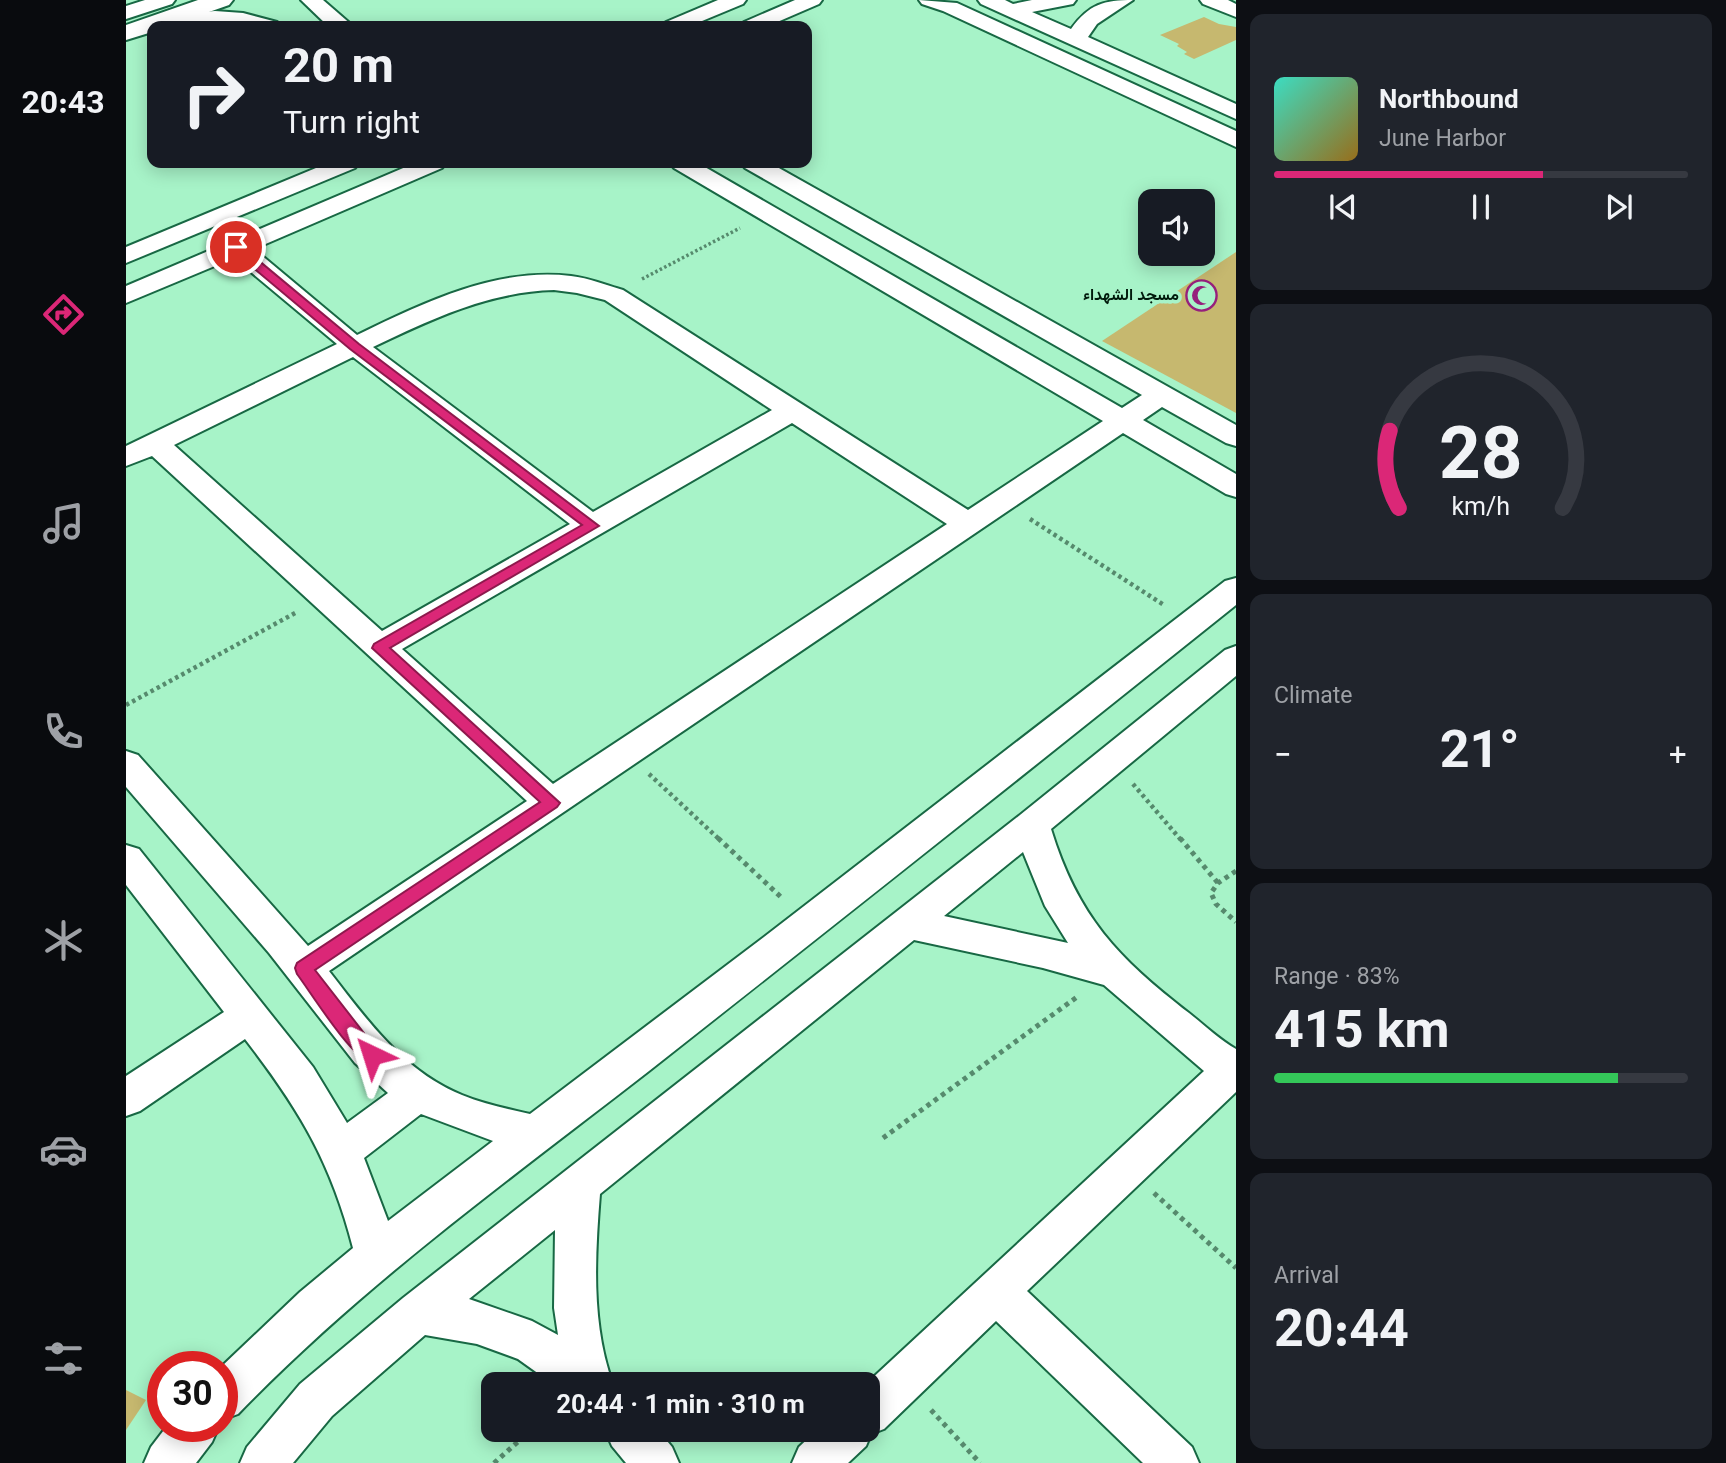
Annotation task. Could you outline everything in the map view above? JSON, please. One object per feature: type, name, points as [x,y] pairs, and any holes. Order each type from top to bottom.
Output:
[{"type":"street","points":[[126,13],[221,0]]},
{"type":"street","points":[[311,0],[335,21]]},
{"type":"street","points":[[685,21],[736,0]]},
{"type":"street","points":[[763,21],[812,0]]},
{"type":"street","points":[[988,0],[1236,113]]},
{"type":"street","points":[[1011,10],[1066,0]]},
{"type":"street","points":[[1076,39],[1081,27],[1092,16],[1123,0]]},
{"type":"street","points":[[1210,0],[1236,11]]},
{"type":"street","points":[[941,2],[1236,140]]},
{"type":"street","points":[[126,33],[162,6],[211,17],[246,21]]},
{"type":"street","points":[[126,256],[335,168]]},
{"type":"street","points":[[126,295],[422,168]]},
{"type":"street","points":[[690,168],[1236,486]]},
{"type":"street","points":[[763,168],[1236,437]]},
{"type":"street","points":[[236,247],[355,346],[592,526]]},
{"type":"street","points":[[126,457],[429,310],[473,294],[521,285],[570,284],[614,295],[968,524]]},
{"type":"street","points":[[304,968],[1163,394]]},
{"type":"street","points":[[379,648],[793,410]]},
{"type":"street","points":[[155,443],[551,803]]},
{"type":"street","points":[[238,1381],[269,1348],[376,1253],[537,1134],[810,924],[1236,589]]},
{"type":"street","points":[[263,1463],[316,1400],[418,1313],[1032,825],[1236,658]]},
{"type":"street","points":[[126,764],[304,968],[358,1042],[386,1069],[419,1093],[475,1119],[537,1134]]},
{"type":"street","points":[[880,1402],[1235,1070],[1112,972],[1081,936],[1057,899],[1041,861],[1032,825]]},
{"type":"street","points":[[126,859],[250,1015],[322,1113],[342,1150],[362,1199],[376,1253]]},
{"type":"street","points":[[908,924],[1043,952],[1112,972]]},
{"type":"street","points":[[126,1098],[250,1015]]},
{"type":"street","points":[[342,1150],[419,1093]]},
{"type":"street","points":[[580,1185],[575,1246],[576,1308],[587,1372]]},
{"type":"street","points":[[996,1292],[1176,1463]]},
{"type":"street","points":[[418,1313],[477,1322],[532,1343],[574,1372]]},
{"type":"street","points":[[167,1463],[183,1442]]},
{"type":"street","points":[[638,1442],[656,1463]]},
{"type":"street","points":[[815,1463],[837,1442]]},
{"type":"path","points":[[614,295],[767,213]]},
{"type":"path","points":[[1003,501],[1192,624]]},
{"type":"path","points":[[126,705],[323,598]]},
{"type":"path","points":[[626,753],[810,924]]},
{"type":"path","points":[[1112,759],[1218,883]]},
{"type":"path","points":[[1236,871],[1218,883],[1211,893],[1216,904],[1236,922]]},
{"type":"path","points":[[883,1139],[1112,972]]},
{"type":"path","points":[[1128,1169],[1236,1268]]},
{"type":"path","points":[[903,1380],[980,1463]]},
{"type":"path","points":[[494,1463],[518,1442]]},
{"type":"building","points":[[1204,17],[1219,24],[1236,27],[1236,40],[1194,59],[1184,54],[1187,52],[1177,46],[1179,44],[1160,35]]},
{"type":"building","name":"مسجد الشهداء","points":[[1236,252],[1236,413],[1102,341]]},
{"type":"building","points":[[126,1390],[146,1400],[126,1430]]},
{"type":"place","name":"مسجد الشهداء","points":[[1202,296]]},
{"type":"route","points":[[236,247],[355,346],[592,526],[379,648],[551,803],[304,968],[358,1042],[372,1055]]}]
